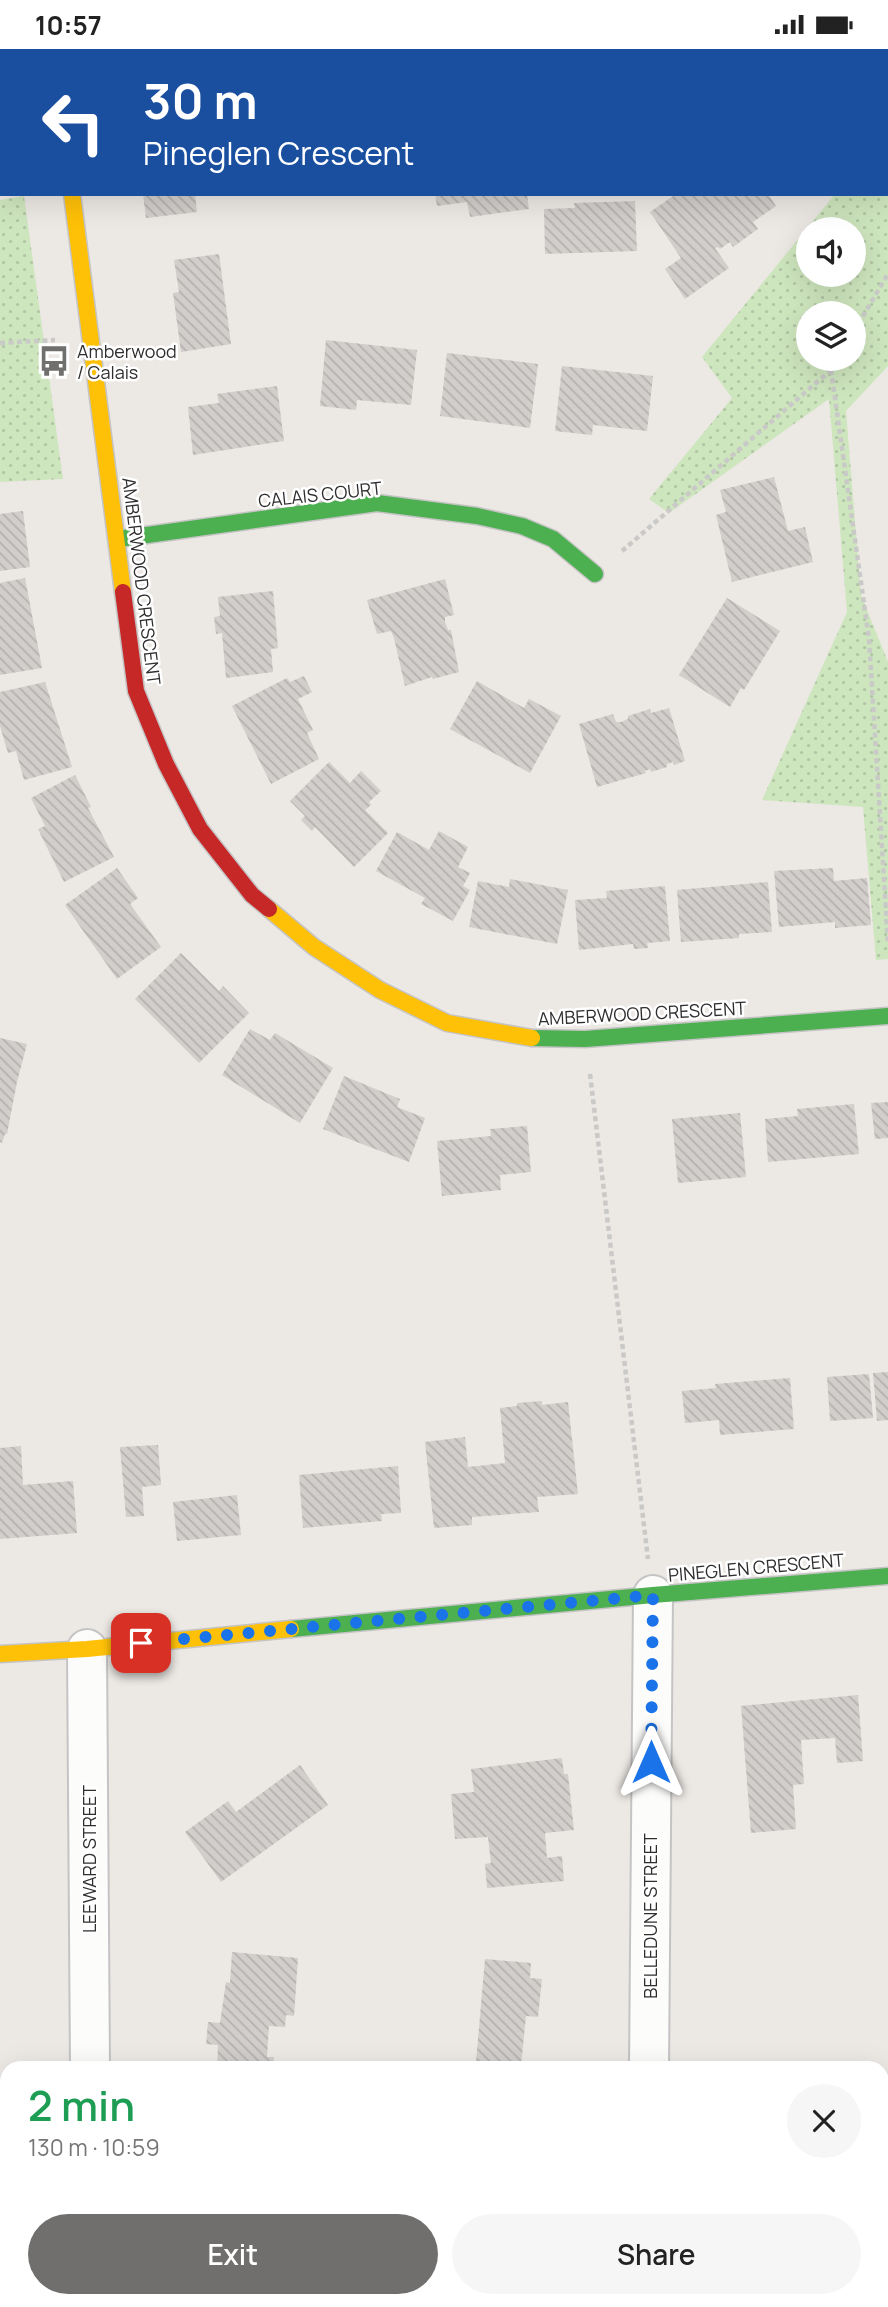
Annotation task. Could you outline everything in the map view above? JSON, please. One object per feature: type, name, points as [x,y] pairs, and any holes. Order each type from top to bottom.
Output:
[{"type":"street","name":"AMBERWOOD CRESCENT","points":[[72,196],[136,691],[166,764],[200,829],[252,895],[325,954],[380,990],[447,1023],[526,1038],[585,1039],[888,1016]]},
{"type":"street","name":"CALAIS COURT","points":[[118,539],[377,503],[477,516],[522,526],[553,539],[595,574]]},
{"type":"street","name":"PINEGLEN CRESCENT","points":[[0,1654],[87,1649],[653,1595],[888,1576]]},
{"type":"street","name":"BELLEDUNE STREET","points":[[649,2061],[653,1595]]},
{"type":"street","name":"LEEWARD STREET","points":[[87,1649],[90,2061]]},
{"type":"path","points":[[866,311],[888,274]]},
{"type":"path","points":[[0,343],[91,338]]},
{"type":"path","points":[[595,574],[830,371]]},
{"type":"path","points":[[831,371],[869,639],[888,943]]},
{"type":"path","points":[[585,1039],[653,1595]]},
{"type":"green space","points":[[24,196],[63,479],[0,482],[0,200]]},
{"type":"green space","points":[[833,196],[888,196],[888,366],[846,411],[861,595],[888,662],[888,959],[876,960],[863,807],[762,800],[847,612],[829,399],[669,513],[649,499],[732,398],[702,357],[796,242],[796,287],[866,287],[866,217],[816,217]]},
{"type":"building","points":[[143,196],[195,196],[197,212],[146,218]]},
{"type":"building","points":[[435,196],[527,196],[529,209],[470,217],[467,202],[437,206]]},
{"type":"building","points":[[673,196],[769,196],[776,206],[753,222],[758,229],[733,247],[730,242],[720,249],[715,248],[729,268],[685,299],[665,269],[681,258],[650,212]]},
{"type":"building","points":[[635,201],[637,251],[545,254],[544,209],[575,208],[574,203]]},
{"type":"building","points":[[219,254],[231,344],[181,352],[173,293],[179,292],[174,260]]},
{"type":"building","points":[[326,340],[417,350],[411,405],[357,400],[356,410],[320,406]]},
{"type":"building","points":[[447,353],[538,364],[530,428],[440,416]]},
{"type":"building","points":[[562,366],[653,376],[647,431],[593,425],[592,435],[555,431]]},
{"type":"building","points":[[277,386],[284,441],[193,455],[188,407],[219,403],[217,394]]},
{"type":"building","points":[[774,477],[788,531],[805,527],[813,562],[732,582],[716,515],[726,512],[720,490]]},
{"type":"building","points":[[23,511],[30,567],[0,571],[0,514]]},
{"type":"building","points":[[25,578],[42,668],[0,675],[0,583]]},
{"type":"building","points":[[445,579],[454,615],[445,617],[445,622],[448,630],[451,630],[459,672],[405,686],[391,631],[377,634],[367,600]]},
{"type":"building","points":[[273,591],[278,648],[271,649],[273,672],[226,678],[222,633],[216,634],[214,617],[220,616],[218,597]]},
{"type":"building","points":[[727,598],[780,631],[744,690],[741,688],[730,707],[679,675]]},
{"type":"building","points":[[304,676],[312,692],[298,699],[313,730],[307,733],[319,759],[271,784],[232,706],[287,678],[290,682]]},
{"type":"building","points":[[477,681],[524,708],[529,699],[561,716],[530,773],[450,729]]},
{"type":"building","points":[[45,682],[72,767],[24,780],[16,751],[8,753],[0,726],[0,692]]},
{"type":"building","points":[[669,708],[685,761],[674,765],[673,762],[667,764],[667,767],[651,772],[650,769],[645,771],[646,773],[597,787],[579,724],[613,714],[616,722],[621,722],[628,719],[628,716],[650,709],[651,713]]},
{"type":"building","points":[[329,762],[350,783],[361,771],[381,791],[365,810],[388,833],[354,867],[315,827],[312,831],[301,820],[305,816],[290,801]]},
{"type":"building","points":[[75,775],[91,807],[88,808],[114,857],[64,882],[38,829],[45,826],[31,798]]},
{"type":"building","points":[[439,831],[468,847],[458,867],[470,873],[463,886],[470,890],[453,921],[421,904],[425,898],[376,871],[397,832],[429,850]]},
{"type":"building","points":[[117,868],[138,898],[130,904],[161,947],[117,979],[65,905]]},
{"type":"building","points":[[833,868],[834,881],[867,878],[871,925],[835,928],[835,922],[779,927],[774,871]]},
{"type":"building","points":[[510,879],[568,890],[557,944],[469,927],[478,881],[509,887]]},
{"type":"building","points":[[768,882],[772,932],[739,934],[739,938],[681,942],[677,890]]},
{"type":"building","points":[[665,886],[670,941],[647,943],[648,948],[634,949],[633,944],[579,950],[575,900],[607,898],[606,891]]},
{"type":"building","points":[[181,953],[219,991],[223,986],[249,1013],[199,1063],[135,999]]},
{"type":"building","points":[[250,1029],[270,1040],[275,1033],[333,1068],[300,1123],[222,1075]]},
{"type":"building","points":[[0,1038],[27,1044],[7,1134],[2,1143],[0,1142]]},
{"type":"building","points":[[344,1076],[400,1099],[397,1107],[425,1118],[409,1162],[323,1129]]},
{"type":"building","points":[[888,1102],[888,1138],[875,1139],[871,1103]]},
{"type":"building","points":[[854,1104],[859,1154],[768,1162],[765,1119],[798,1116],[797,1109]]},
{"type":"building","points":[[740,1113],[746,1177],[678,1183],[672,1119]]},
{"type":"building","points":[[527,1126],[531,1172],[500,1175],[501,1190],[442,1196],[437,1141],[491,1136],[490,1129]]},
{"type":"building","points":[[888,1372],[888,1420],[877,1421],[873,1373]]},
{"type":"building","points":[[869,1374],[873,1418],[830,1421],[827,1377]]},
{"type":"building","points":[[790,1378],[794,1429],[720,1435],[719,1420],[685,1423],[682,1391],[716,1388],[715,1384]]},
{"type":"building","points":[[542,1401],[542,1405],[568,1402],[578,1494],[537,1497],[539,1512],[472,1517],[472,1525],[434,1528],[425,1442],[465,1437],[468,1467],[505,1463],[500,1408],[517,1406],[517,1403]]},
{"type":"building","points":[[158,1445],[161,1485],[142,1487],[144,1516],[126,1517],[120,1447]]},
{"type":"building","points":[[21,1446],[23,1485],[73,1481],[77,1533],[0,1539],[0,1448]]},
{"type":"building","points":[[398,1466],[401,1513],[381,1514],[382,1521],[303,1528],[299,1475]]},
{"type":"building","points":[[237,1495],[241,1535],[177,1541],[173,1502]]},
{"type":"building","points":[[858,1695],[863,1761],[837,1763],[835,1738],[801,1740],[804,1784],[793,1785],[796,1829],[751,1833],[741,1706]]},
{"type":"building","points":[[562,1758],[564,1774],[568,1774],[574,1830],[545,1833],[547,1858],[562,1856],[564,1881],[487,1888],[485,1864],[491,1863],[488,1837],[455,1839],[451,1794],[474,1792],[471,1769]]},
{"type":"building","points":[[300,1765],[328,1805],[221,1882],[185,1832],[228,1801],[236,1812]]},
{"type":"building","points":[[232,1952],[298,1958],[294,2016],[286,2015],[285,2027],[269,2026],[267,2057],[274,2057],[274,2061],[217,2061],[218,2045],[206,2044],[208,2022],[220,2023],[226,1982],[230,1983]]},
{"type":"building","points":[[485,1959],[531,1963],[530,1978],[542,1979],[538,2017],[526,2016],[522,2061],[476,2061]]},
{"type":"traffic: fast","points":[[118,539],[377,503],[477,516],[522,526],[553,539],[595,574]]},
{"type":"traffic: fast","points":[[532,1038],[585,1039],[888,1016]]},
{"type":"traffic: fast","points":[[291,1629],[888,1576]]},
{"type":"traffic: slow","points":[[72,196],[123,592]]},
{"type":"traffic: slow","points":[[269,909],[314,947],[380,990],[447,1023],[532,1038]]},
{"type":"traffic: slow","points":[[0,1654],[87,1649],[291,1629]]},
{"type":"traffic: jam","points":[[123,592],[136,691],[166,764],[200,829],[252,895],[269,909]]},
{"type":"place","name":"Amberwood / Calais","points":[[54,361]]},
{"type":"route","points":[[141,1643],[653,1595],[651,1762]]}]
